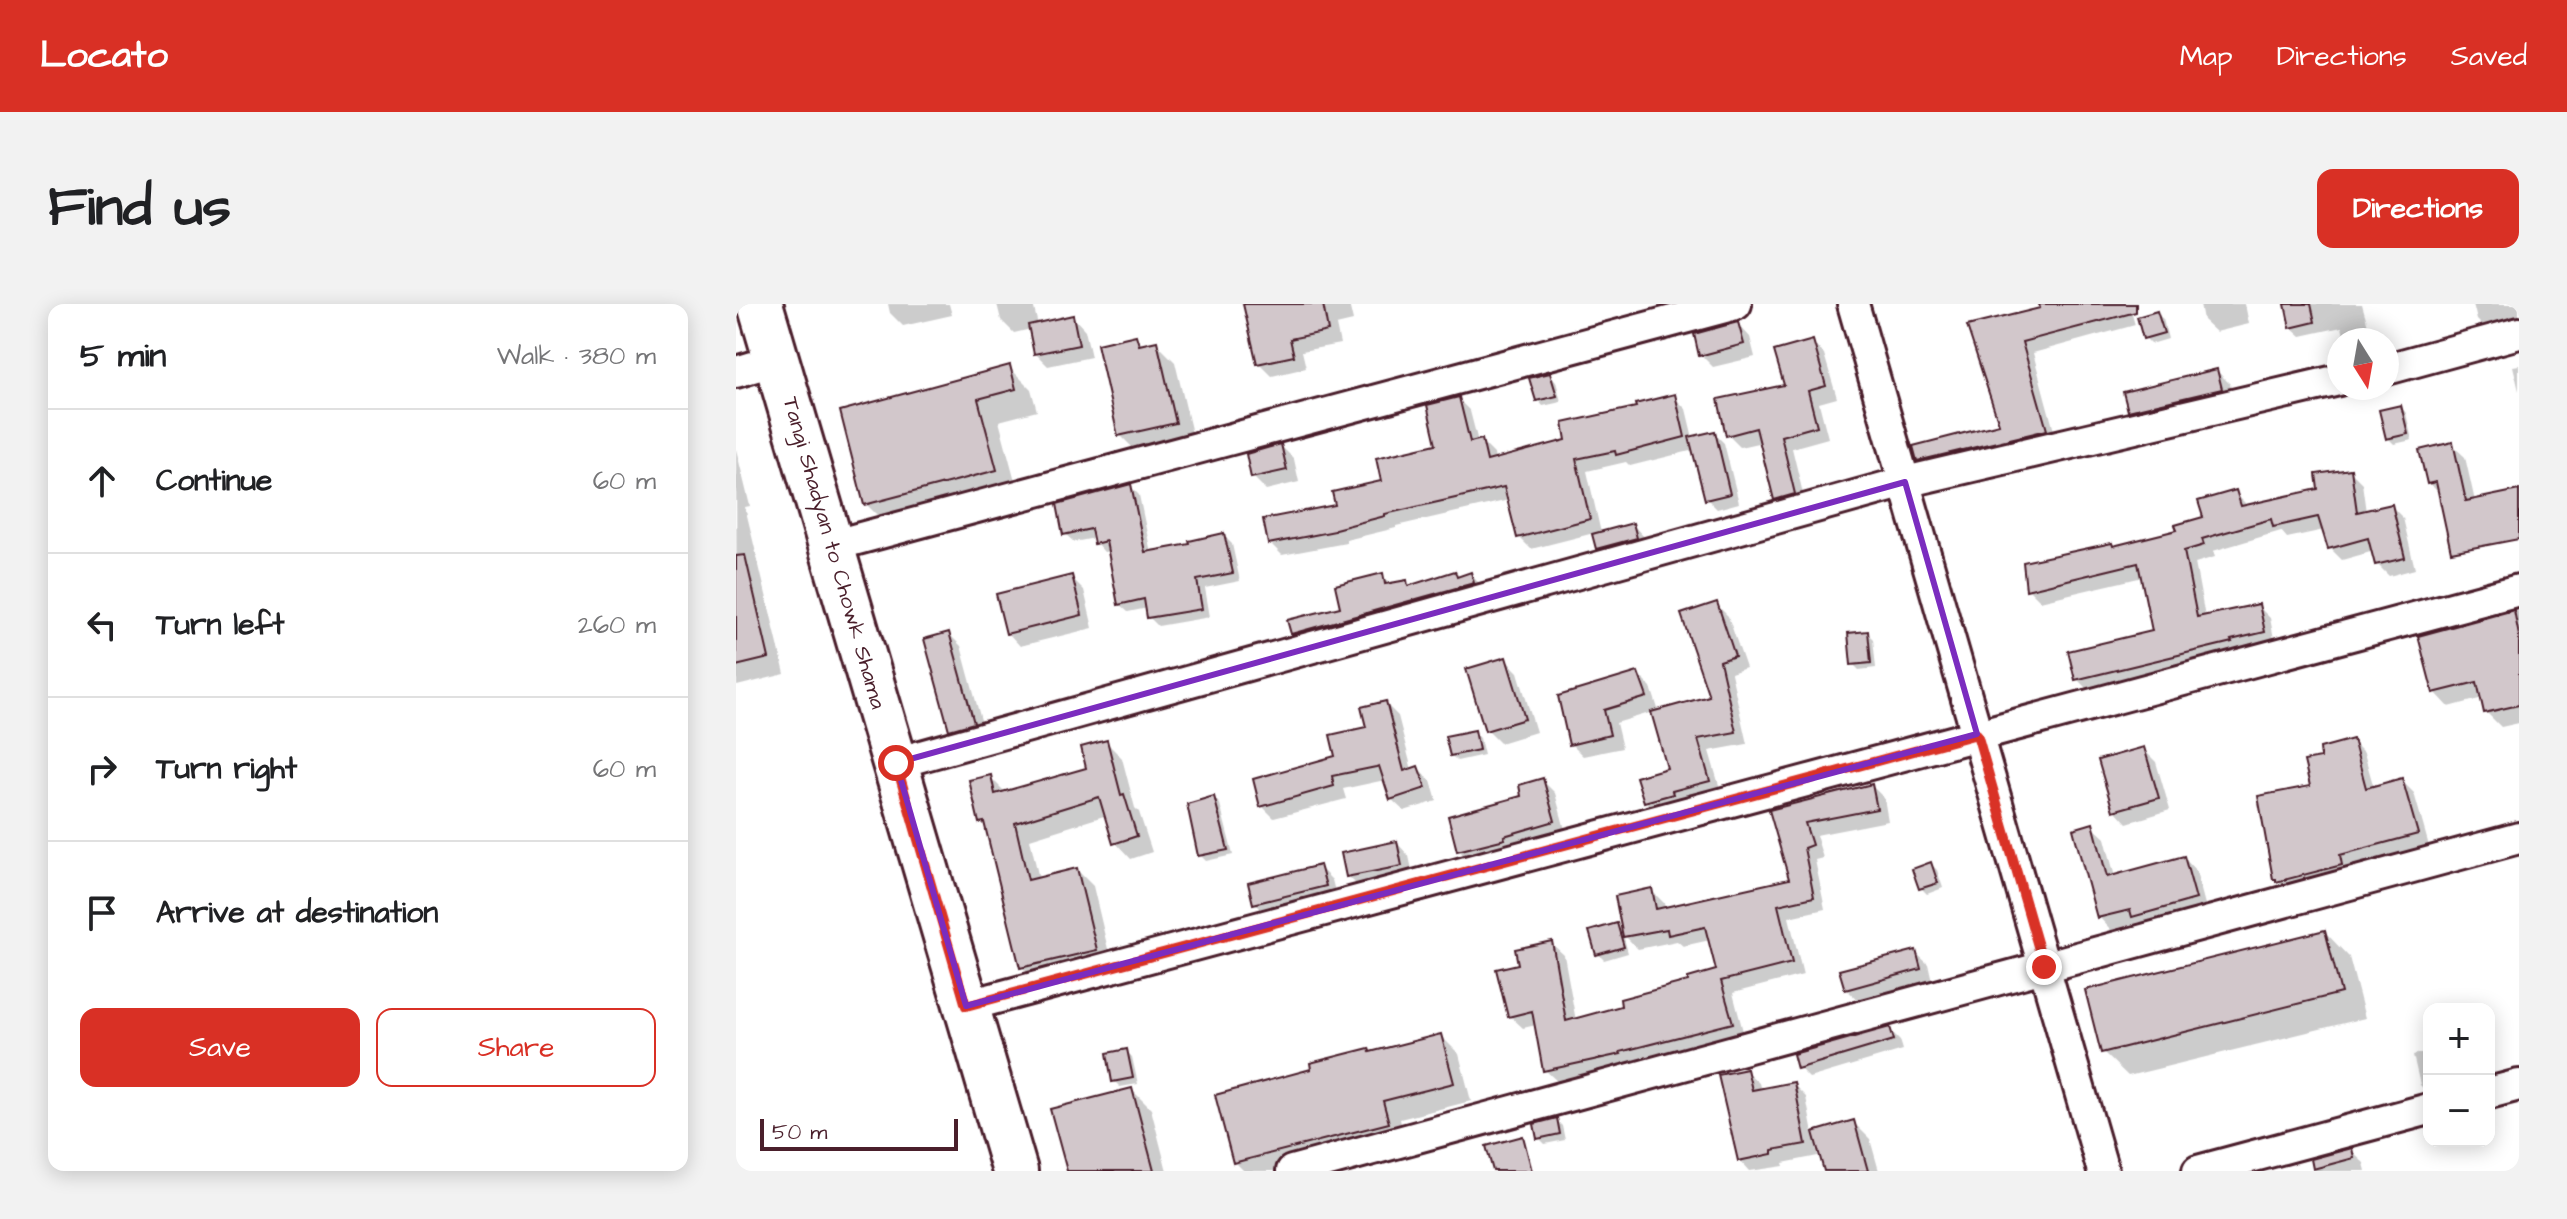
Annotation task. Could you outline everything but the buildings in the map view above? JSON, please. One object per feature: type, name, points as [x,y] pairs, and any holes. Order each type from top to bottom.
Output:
[{"type":"main road","name":"Tangi Shadyan to Chowk Shama","points":[[767,306],[756,366],[831,546],[1015,1171]]},
{"type":"street","points":[[831,546],[1736,304]]},
{"type":"street","points":[[1853,304],[2103,1171]]},
{"type":"street","points":[[2399,366],[2519,333]]},
{"type":"street","points":[[896,763],[1905,482],[2327,383]]},
{"type":"street","points":[[966,1006],[2519,590]]},
{"type":"street","points":[[1292,1171],[2519,838]]},
{"type":"street","points":[[2495,1091],[2519,1085]]},
{"type":"street","points":[[2198,1171],[2423,1111]]},
{"type":"highlighted area","points":[[1905,482],[1977,734],[966,1006],[896,763]]},
{"type":"route","points":[[896,763],[966,1006],[1977,734],[2044,967]]}]
